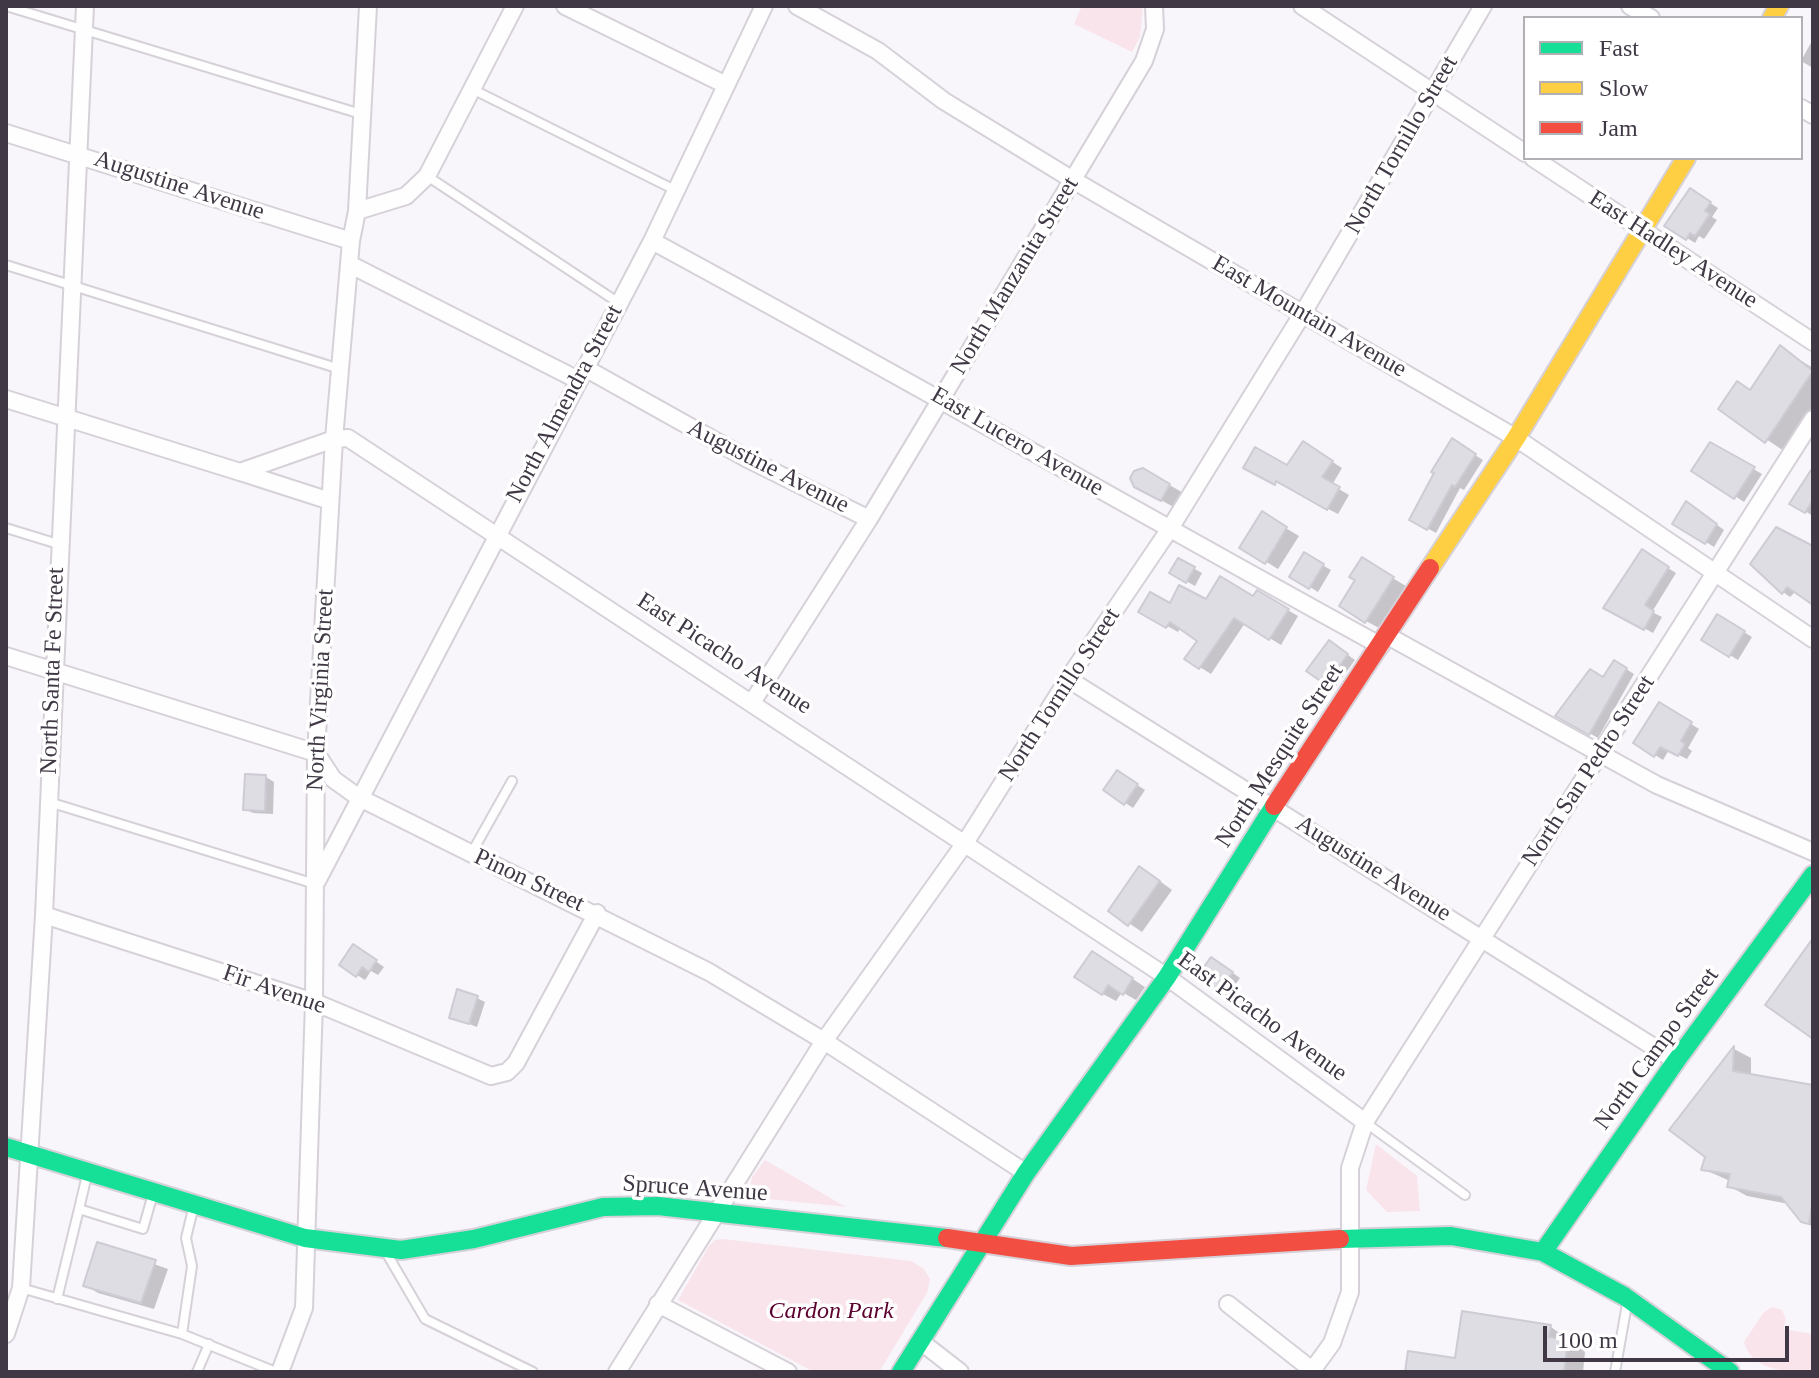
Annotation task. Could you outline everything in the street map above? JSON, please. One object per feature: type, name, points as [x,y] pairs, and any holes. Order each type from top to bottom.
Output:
[{"type":"street","name":"North Santa Fe Street","points":[[6,1334],[21,1288],[44,915],[58,544],[85,6]]},
{"type":"street","name":"North Virginia Street","points":[[278,1372],[304,1308],[314,1002],[316,753],[334,439],[351,241],[357,211],[368,6]]},
{"type":"street","points":[[357,211],[406,196],[427,176],[515,6]]},
{"type":"street","points":[[565,6],[724,84]]},
{"type":"street","name":"North Almendra Street","points":[[316,884],[358,797],[652,241],[724,84],[764,6]]},
{"type":"street","name":"East Mountain Avenue","points":[[797,6],[878,51],[944,101],[1073,180],[1516,438],[1813,639]]},
{"type":"street","name":"North Manzanita Street","points":[[753,701],[869,519],[1148,53],[1155,29],[1154,6]]},
{"type":"street","points":[[1302,6],[1523,152]]},
{"type":"street","name":"North Tornillo Street","points":[[617,1372],[824,1041],[965,843],[1068,679],[1169,530],[1303,313],[1483,6]]},
{"type":"street","points":[[1630,6],[1648,16]]},
{"type":"street","name":"Augustine Avenue","points":[[6,133],[351,241]]},
{"type":"street","name":"East Hadley Avenue","points":[[1536,160],[1813,342]]},
{"type":"street","name":"North Mesquite Street","points":[[901,1372],[1026,1173],[1167,977],[1273,808],[1516,438],[1685,160]]},
{"type":"street","name":"East Lucero Avenue","points":[[652,241],[942,398],[1169,530],[1600,756],[1710,810],[1813,852]]},
{"type":"street","name":"Augustine Avenue","points":[[349,264],[581,374],[869,519]]},
{"type":"street","points":[[6,399],[330,501]]},
{"type":"street","name":"North San Pedro Street","points":[[1365,1122],[1813,419]]},
{"type":"street","name":"East Picacho Avenue","points":[[334,439],[348,438],[753,701],[1167,977],[1365,1122]]},
{"type":"street","points":[[240,472],[334,439]]},
{"type":"street","points":[[6,656],[316,753]]},
{"type":"street","name":"Augustine Avenue","points":[[1068,679],[1676,1061]]},
{"type":"street","name":"Pinon Street","points":[[316,753],[333,779],[358,797],[471,855],[597,913],[709,972],[824,1041],[1026,1173]]},
{"type":"street","name":"North Campo Street","points":[[1543,1252],[1676,1061],[1813,875]]},
{"type":"street","name":"Fir Avenue","points":[[44,915],[314,1002],[481,1074],[500,1075],[516,1063],[597,913]]},
{"type":"street","points":[[1228,1304],[1312,1371],[1332,1343],[1350,1292],[1350,1168],[1365,1122]]},
{"type":"street","name":"Spruce Avenue","points":[[6,1147],[305,1238],[401,1250],[474,1239],[603,1207],[658,1206],[916,1233],[1071,1256],[1349,1238]]},
{"type":"street","points":[[1349,1238],[1451,1236],[1543,1252],[1629,1299],[1726,1371]]},
{"type":"street","points":[[658,1304],[788,1372]]},
{"type":"street","points":[[920,1341],[960,1372]]},
{"type":"lane","points":[[6,6],[362,115]]},
{"type":"lane","points":[[474,90],[675,190]]},
{"type":"lane","points":[[427,176],[619,303]]},
{"type":"lane","points":[[6,265],[340,369]]},
{"type":"lane","points":[[6,528],[58,544]]},
{"type":"lane","points":[[471,855],[512,781]]},
{"type":"lane","points":[[48,801],[316,884]]},
{"type":"lane","name":"East Picacho Avenue","points":[[1365,1122],[1465,1195]]},
{"type":"lane","points":[[57,1299],[87,1172]]},
{"type":"lane","points":[[79,1209],[143,1229],[154,1192]]},
{"type":"lane","points":[[182,1334],[192,1266],[186,1238],[195,1204]]},
{"type":"lane","points":[[383,1248],[425,1319],[533,1372]]},
{"type":"lane","points":[[21,1288],[182,1334],[255,1368],[278,1372]]},
{"type":"lane","points":[[1615,1372],[1629,1299]]},
{"type":"lane","points":[[197,1372],[209,1344]]},
{"type":"green space","points":[[1143,6],[1140,37],[1132,52],[1074,24],[1081,8]]},
{"type":"green space","points":[[1376,1144],[1417,1176],[1420,1211],[1387,1212],[1366,1190]]},
{"type":"green space","points":[[765,1160],[846,1207],[759,1198],[750,1188],[752,1177]]},
{"type":"green space","name":"Cardon Park","points":[[715,1240],[911,1261],[924,1269],[930,1279],[927,1293],[879,1372],[814,1372],[678,1300],[709,1246]]},
{"type":"green space","points":[[1772,1307],[1782,1310],[1786,1319],[1783,1329],[1813,1334],[1813,1372],[1772,1368],[1763,1365],[1748,1352],[1744,1342],[1763,1313]]},
{"type":"building","points":[[1690,188],[1711,202],[1705,211],[1710,214],[1695,236],[1690,233],[1686,240],[1664,226]]},
{"type":"building","points":[[1780,345],[1813,371],[1765,443],[1718,409],[1737,381],[1750,390]]},
{"type":"building","points":[[1452,438],[1476,454],[1455,487],[1452,485],[1427,530],[1409,520],[1434,473],[1431,472]]},
{"type":"building","points":[[1303,441],[1333,461],[1322,477],[1340,487],[1327,510],[1276,481],[1275,485],[1243,468],[1255,447],[1287,465]]},
{"type":"building","points":[[1710,442],[1755,467],[1734,499],[1691,471]]},
{"type":"building","points":[[1813,467],[1813,500],[1805,513],[1789,504]]},
{"type":"building","points":[[1143,468],[1170,484],[1161,501],[1134,487],[1130,478],[1134,471]]},
{"type":"building","points":[[1686,501],[1717,524],[1705,544],[1672,524]]},
{"type":"building","points":[[1262,511],[1287,527],[1265,564],[1239,548]]},
{"type":"building","points":[[1776,527],[1813,546],[1813,605],[1787,587],[1782,594],[1750,564]]},
{"type":"building","points":[[1642,549],[1669,567],[1645,605],[1654,611],[1644,630],[1603,608]]},
{"type":"building","points":[[1304,552],[1324,564],[1309,589],[1289,577]]},
{"type":"building","points":[[1362,557],[1394,577],[1365,623],[1339,606],[1355,580],[1349,577]]},
{"type":"building","points":[[1178,558],[1195,567],[1186,583],[1169,573]]},
{"type":"building","points":[[1220,576],[1253,596],[1257,590],[1289,609],[1269,640],[1234,618],[1199,669],[1184,659],[1197,641],[1170,622],[1166,628],[1138,612],[1150,592],[1170,603],[1179,585],[1206,599]]},
{"type":"building","points":[[1717,614],[1745,631],[1729,657],[1701,640]]},
{"type":"building","points":[[1329,640],[1348,654],[1326,685],[1306,671]]},
{"type":"building","points":[[1614,660],[1627,668],[1589,735],[1555,716],[1590,669],[1603,677]]},
{"type":"building","points":[[1659,702],[1692,722],[1681,741],[1685,744],[1678,756],[1660,747],[1654,757],[1633,743]]},
{"type":"building","points":[[1117,770],[1138,784],[1124,805],[1103,790]]},
{"type":"building","points":[[245,774],[266,775],[265,811],[243,810]]},
{"type":"building","points":[[1139,866],[1160,881],[1128,926],[1108,911]]},
{"type":"building","points":[[1813,938],[1813,1039],[1765,1005]]},
{"type":"building","points":[[353,944],[377,960],[369,972],[362,967],[356,977],[339,965]]},
{"type":"building","points":[[1092,951],[1133,978],[1123,995],[1108,985],[1102,995],[1074,977]]},
{"type":"building","points":[[1211,957],[1233,972],[1218,993],[1196,978]]},
{"type":"building","points":[[457,989],[478,996],[469,1024],[449,1018]]},
{"type":"building","points":[[1734,1046],[1733,1071],[1813,1085],[1813,1199],[1809,1224],[1801,1222],[1781,1197],[1727,1187],[1730,1174],[1701,1170],[1705,1157],[1669,1130]]},
{"type":"building","points":[[97,1242],[156,1260],[141,1303],[83,1286]]},
{"type":"building","points":[[1462,1311],[1551,1325],[1549,1337],[1568,1340],[1564,1372],[1405,1372],[1408,1351],[1455,1358]]},
{"type":"traffic: fast","points":[[901,1372],[1026,1173],[1167,977],[1274,806]]},
{"type":"traffic: fast","points":[[1543,1252],[1676,1061],[1813,875]]},
{"type":"traffic: fast","points":[[6,1147],[305,1238],[401,1250],[474,1239],[603,1207],[658,1206],[947,1238]]},
{"type":"traffic: fast","points":[[1340,1239],[1451,1236],[1543,1252],[1624,1296],[1730,1372]]},
{"type":"traffic: slow","points":[[1773,16],[1779,6]]},
{"type":"traffic: slow","points":[[1430,568],[1516,438],[1685,160]]},
{"type":"traffic: jam","points":[[1274,806],[1430,568]]},
{"type":"traffic: jam","points":[[947,1238],[1071,1256],[1340,1239]]}]
